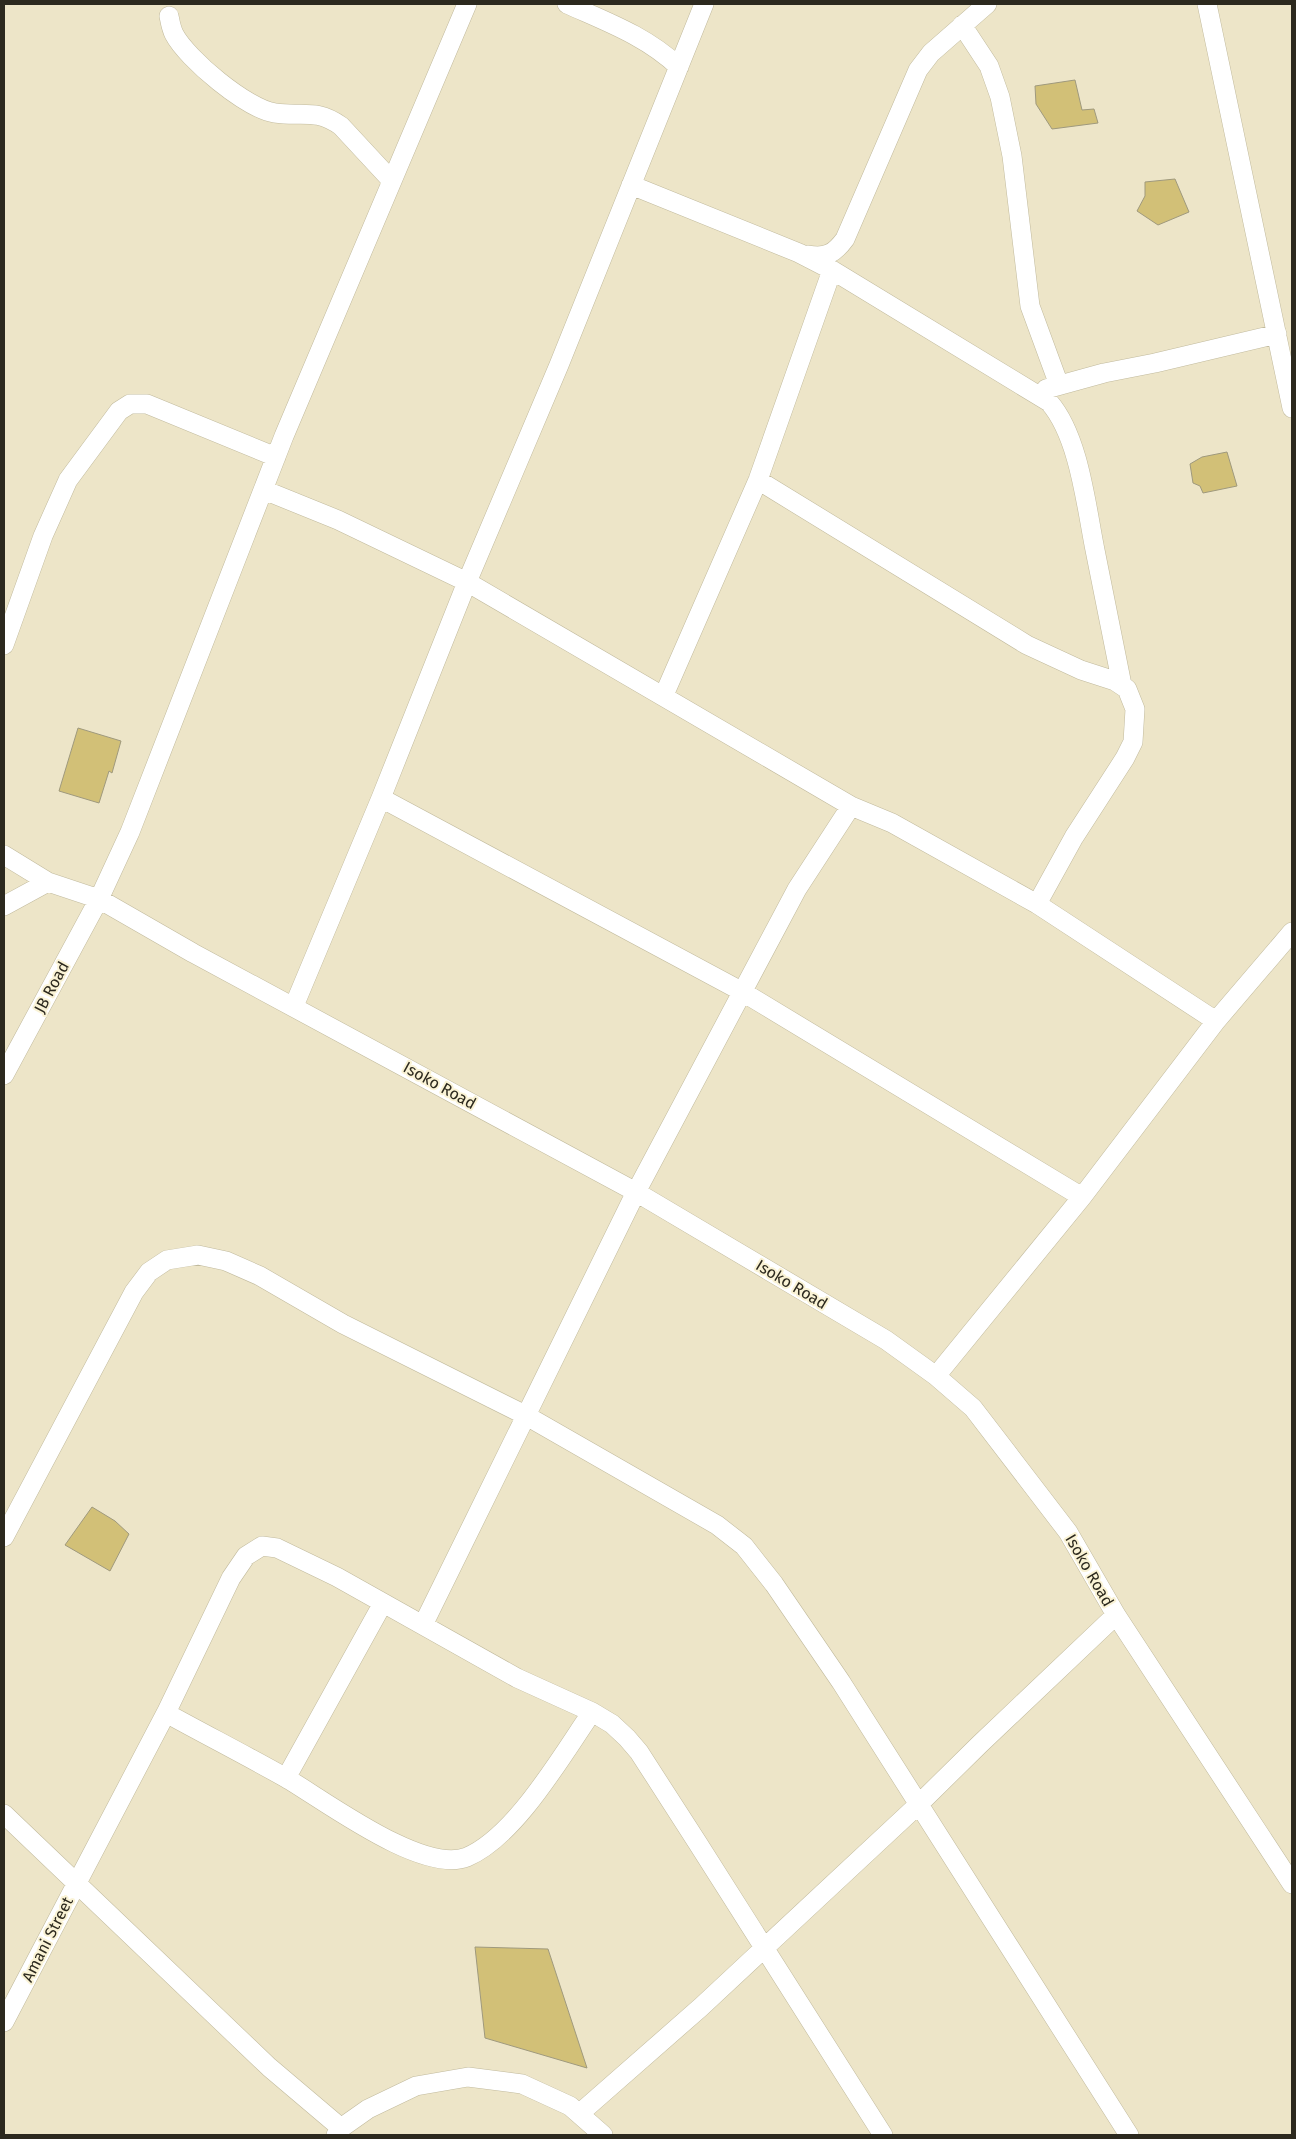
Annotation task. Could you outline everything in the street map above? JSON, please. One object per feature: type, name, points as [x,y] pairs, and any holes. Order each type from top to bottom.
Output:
[{"type":"street","name":"JB Road","points":[[4,1075],[99,899],[130,832],[276,457],[467,4]]},
{"type":"street","points":[[567,4],[638,36],[666,55],[679,67]]},
{"type":"street","points":[[294,1006],[381,798],[467,582],[560,365],[704,4]]},
{"type":"street","points":[[799,253],[816,256],[830,255],[839,248],[845,240],[918,70],[931,53],[987,4]]},
{"type":"street","points":[[1207,4],[1292,408]]},
{"type":"street","points":[[168,16],[173,33],[187,52],[196,62],[228,87],[262,109],[274,113],[315,114],[331,118],[341,126],[392,180]]},
{"type":"street","points":[[962,25],[989,66],[1000,96],[1012,156],[1030,306],[1059,385]]},
{"type":"street","points":[[631,185],[799,253],[832,270],[1049,402],[1058,412],[1065,425],[1082,482],[1122,685]]},
{"type":"street","points":[[664,695],[758,480],[832,270]]},
{"type":"street","points":[[1036,393],[1059,385],[1277,334]]},
{"type":"street","points":[[4,645],[43,536],[68,480],[119,411],[130,404],[147,404],[276,457]]},
{"type":"street","points":[[758,480],[1027,645],[1081,670],[1116,680],[1130,695],[1135,709],[1133,742],[1125,758],[1074,837],[1037,904]]},
{"type":"street","points":[[264,490],[338,520],[467,582],[664,695],[851,806],[892,823],[1037,904],[1216,1021]]},
{"type":"street","points":[[381,798],[741,992],[1082,1197]]},
{"type":"street","points":[[423,1625],[524,1415],[636,1192],[797,888],[851,806]]},
{"type":"street","name":"Isoko Road","points":[[4,855],[48,882],[99,899],[193,953],[636,1192],[886,1340],[936,1376],[973,1408],[1068,1532],[1116,1615],[1292,1884]]},
{"type":"street","points":[[4,906],[48,882]]},
{"type":"street","points":[[936,1376],[1082,1197],[1216,1021],[1292,932]]},
{"type":"street","points":[[4,1537],[134,1292],[149,1272],[167,1260],[198,1255],[235,1265],[260,1276],[343,1324],[524,1415],[717,1525],[744,1546],[774,1584],[841,1682],[1129,2135]]},
{"type":"street","name":"Amani Street","points":[[4,2022],[166,1713],[231,1578],[242,1561],[262,1546],[277,1548],[337,1577],[517,1678],[592,1712],[612,1724],[639,1752],[883,2135]]},
{"type":"street","points":[[286,1778],[383,1603]]},
{"type":"street","points":[[579,2114],[701,2007],[919,1804],[1116,1615]]},
{"type":"street","points":[[166,1713],[286,1778],[377,1834],[404,1848],[432,1857],[447,1859],[465,1858],[481,1849],[496,1837],[522,1810],[592,1712]]},
{"type":"street","points":[[4,1814],[339,2132],[368,2109],[416,2086],[468,2077],[522,2084],[570,2106],[603,2135]]},
{"type":"building","points":[[1075,80],[1082,110],[1094,109],[1098,123],[1052,129],[1036,104],[1035,86]]},
{"type":"building","points":[[1175,179],[1189,212],[1158,225],[1137,211],[1145,196],[1145,182]]},
{"type":"building","points":[[1227,452],[1237,486],[1203,493],[1200,486],[1193,483],[1190,464],[1202,457]]},
{"type":"building","points":[[78,728],[121,741],[112,773],[109,771],[99,803],[59,791]]},
{"type":"building","points":[[92,1507],[115,1521],[129,1534],[110,1571],[65,1545]]},
{"type":"building","points":[[475,1947],[548,1949],[587,2068],[485,2038]]}]
